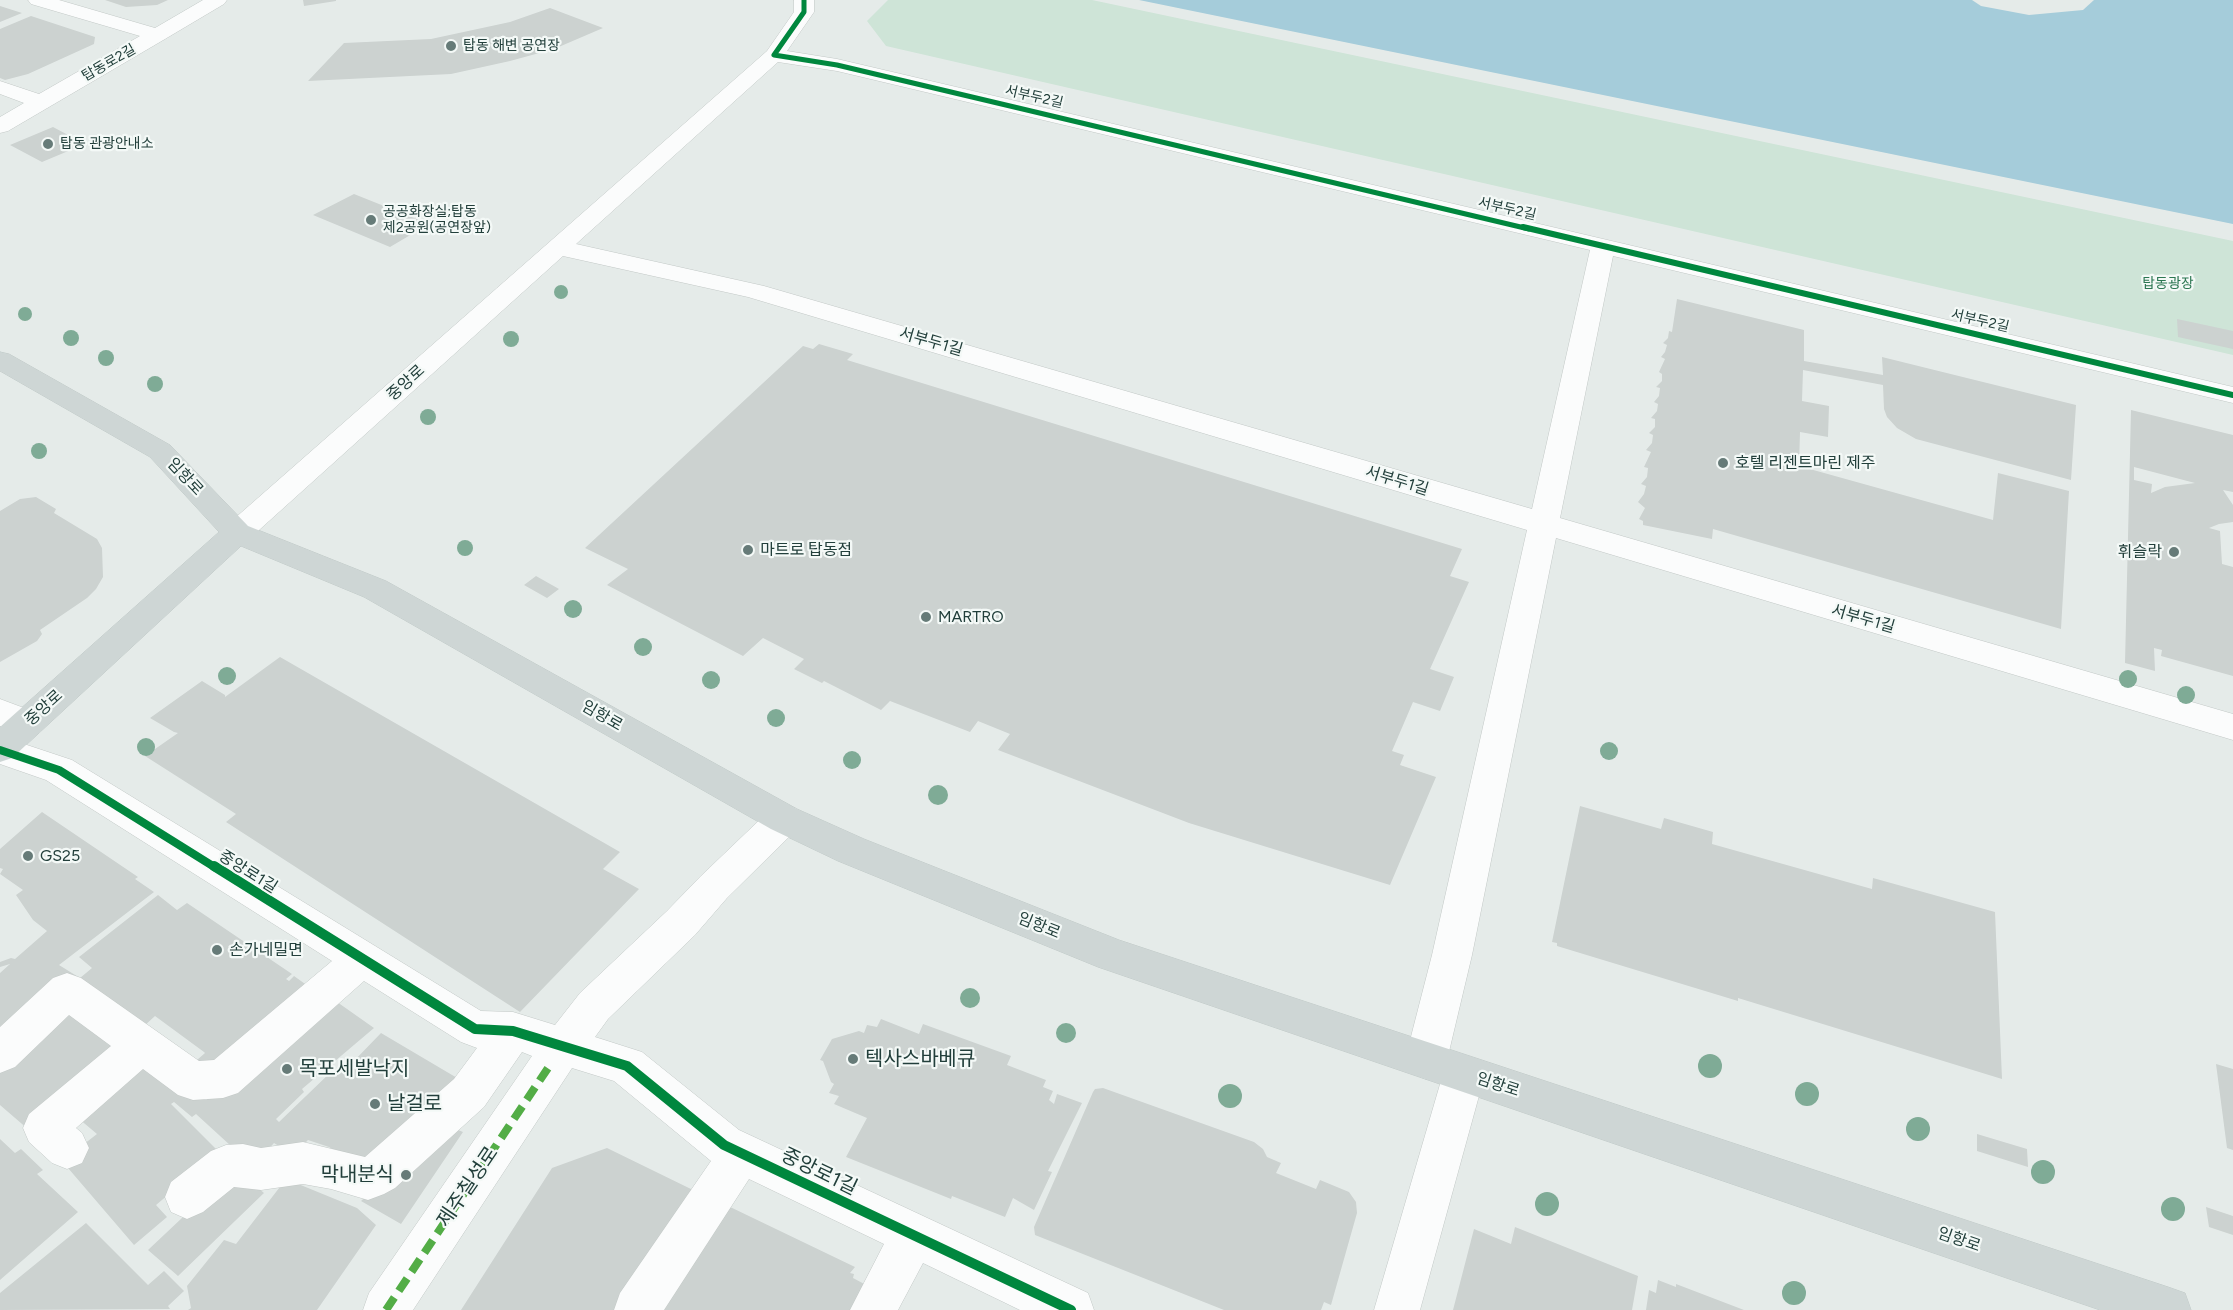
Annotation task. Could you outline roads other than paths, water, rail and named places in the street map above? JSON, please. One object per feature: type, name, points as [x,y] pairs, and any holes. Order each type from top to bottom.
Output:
[{"type":"main road","name":"임항로","points":[[0,360],[160,451],[237,533],[375,589],[784,819],[851,850],[1112,955],[2168,1310]]},
{"type":"main road","name":"중앙로","points":[[0,749],[14,718],[237,533]]},
{"type":"street","points":[[38,0],[141,32],[158,34]]},
{"type":"street","name":"탑동로2길","points":[[0,126],[217,0]]},
{"type":"street","name":"중앙로","points":[[237,533],[774,55],[804,6]]},
{"type":"street","name":"서부두2길","points":[[774,55],[837,64],[2233,395]]},
{"type":"street","points":[[0,87],[41,102]]},
{"type":"street","points":[[1426,1060],[1452,955],[1603,245]]},
{"type":"street","name":"서부두1길","points":[[557,248],[755,291],[2233,728]]},
{"type":"street","name":"중앙로1길","points":[[0,749],[59,770],[362,959],[494,1030],[558,1055],[627,1066],[724,1145],[1071,1310]]},
{"type":"street","name":"제주칠성로","points":[[386,1310],[558,1055],[594,1006],[681,923],[714,887],[784,819]]},
{"type":"street","points":[[0,1054],[67,991],[193,1081],[223,1079],[362,959]]},
{"type":"street","points":[[187,1197],[226,1166],[243,1165],[261,1169],[303,1163],[331,1168],[368,1179],[379,1173],[469,1093],[494,1030]]},
{"type":"street","points":[[68,1148],[44,1128],[143,1044]]},
{"type":"street","points":[[1397,1310],[1464,1074]]},
{"type":"street","points":[[637,1310],[741,1152]]},
{"type":"street","points":[[873,1310],[913,1236]]},
{"type":"water","points":[[1139,0],[2233,0],[2233,224]]},
{"type":"place","name":"탑동 해변 공연장","points":[[451,46]]},
{"type":"place","name":"탑동 관광안내소","points":[[48,144]]},
{"type":"place","name":"공공화장실;탑동 제2공원(공연장앞)","points":[[371,220]]},
{"type":"place","name":"호텔 리젠트마린 제주","points":[[1723,463]]},
{"type":"place","name":"마트로 탑동점","points":[[748,550]]},
{"type":"place","name":"휘슬락","points":[[2174,552]]},
{"type":"place","name":"MARTRO","points":[[926,617]]},
{"type":"place","name":"GS25","points":[[28,856]]},
{"type":"place","name":"손가네밀면","points":[[217,950]]},
{"type":"place","name":"텍사스바베큐","points":[[853,1059]]},
{"type":"place","name":"목포세발낙지","points":[[287,1069]]},
{"type":"place","name":"날걸로","points":[[375,1104]]},
{"type":"place","name":"막내분식","points":[[406,1175]]},
{"type":"park label","name":"탑동광장","points":[[2168,284]]}]
